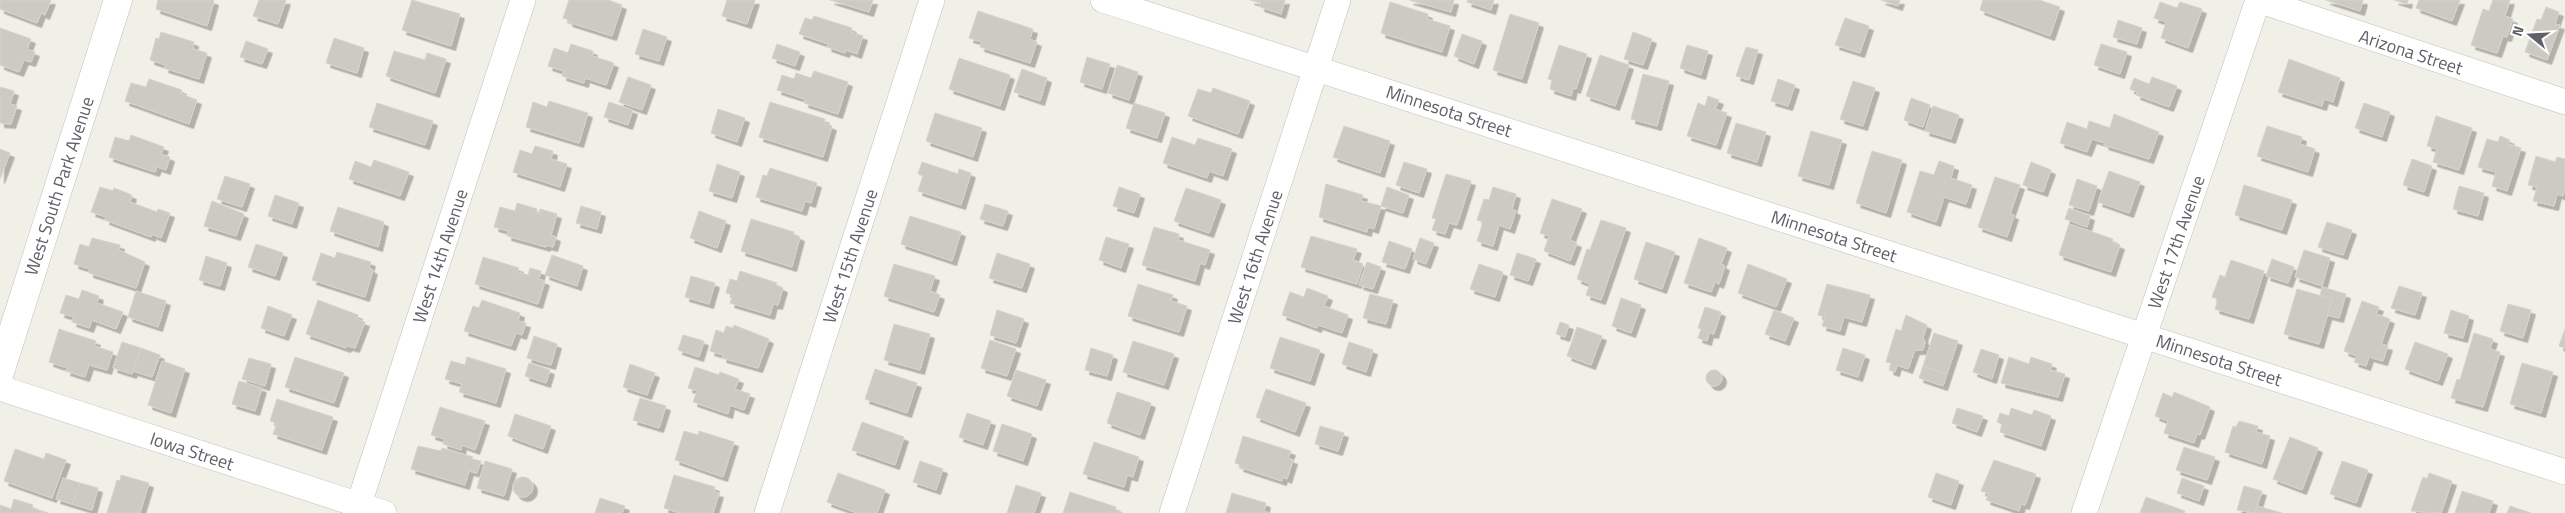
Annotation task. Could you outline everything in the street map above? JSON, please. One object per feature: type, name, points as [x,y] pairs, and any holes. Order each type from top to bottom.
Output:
[{"type":"main road","name":"West South Park Avenue","points":[[0,372],[118,0]]},
{"type":"street","name":"West 14th Avenue","points":[[358,509],[523,0]]},
{"type":"street","name":"West 15th Avenue","points":[[767,513],[932,0]]},
{"type":"street","name":"Minnesota Street","points":[[1103,0],[2565,472]]},
{"type":"street","name":"West 16th Avenue","points":[[1172,513],[1338,0]]},
{"type":"street","name":"Arizona Street","points":[[2258,0],[2565,102]]},
{"type":"street","name":"West 17th Avenue","points":[[2084,513],[2258,0]]},
{"type":"street","name":"Iowa Street","points":[[0,388],[358,509],[384,513]]},
{"type":"building","points":[[0,0],[51,0],[45,15],[41,13],[37,23],[0,9]]},
{"type":"building","points":[[158,0],[214,1],[207,26],[156,9]]},
{"type":"building","points":[[259,0],[286,0],[278,24],[253,16]]},
{"type":"building","points":[[412,0],[460,14],[451,46],[402,30]]},
{"type":"building","points":[[569,0],[608,0],[622,5],[612,36],[568,22],[569,20],[563,18]]},
{"type":"building","points":[[727,0],[755,0],[747,24],[722,16]]},
{"type":"building","points":[[830,0],[873,0],[869,12]]},
{"type":"building","points":[[1250,0],[1285,0],[1281,14],[1260,7],[1261,3]]},
{"type":"building","points":[[1409,0],[1454,0],[1451,12]]},
{"type":"building","points":[[1468,0],[1494,0],[1491,10],[1467,2]]},
{"type":"building","points":[[1881,0],[1900,0],[1898,6]]},
{"type":"building","points":[[1983,0],[2039,0],[2060,7],[2050,36],[1980,10]]},
{"type":"building","points":[[2326,0],[2363,0],[2360,11]]},
{"type":"building","points":[[2394,0],[2408,0],[2407,4]]},
{"type":"building","points":[[2419,0],[2460,0],[2452,21],[2416,8]]},
{"type":"building","points":[[2493,0],[2510,0],[2505,16],[2513,19],[2507,37],[2503,36],[2497,53],[2471,45],[2483,9],[2489,11]]},
{"type":"building","points":[[1390,2],[1428,14],[1427,19],[1450,26],[1442,52],[1381,33]]},
{"type":"building","points":[[2160,2],[2177,8],[2180,2],[2202,9],[2188,48],[2161,38],[2166,22],[2154,18]]},
{"type":"building","points":[[2546,7],[2559,12],[2555,24],[2560,25],[2547,60],[2525,52],[2537,19],[2541,20]]},
{"type":"building","points":[[978,11],[1033,29],[1030,39],[1037,42],[1030,63],[980,47],[982,42],[969,38]]},
{"type":"building","points":[[1510,14],[1539,23],[1522,79],[1493,70]]},
{"type":"building","points":[[814,16],[852,28],[851,32],[863,36],[857,54],[846,50],[845,53],[827,47],[828,44],[799,34],[805,18],[812,20]]},
{"type":"building","points":[[1845,18],[1869,26],[1860,53],[1835,45]]},
{"type":"building","points":[[2118,20],[2142,28],[2137,44],[2113,37]]},
{"type":"building","points":[[0,28],[31,39],[27,49],[35,52],[31,62],[24,60],[19,72],[0,65]]},
{"type":"building","points":[[643,29],[667,37],[659,61],[635,54]]},
{"type":"building","points":[[161,32],[194,42],[193,49],[207,53],[199,79],[164,68],[165,65],[150,60],[156,38],[159,39]]},
{"type":"building","points":[[1633,32],[1652,39],[1643,65],[1624,59]]},
{"type":"building","points":[[1462,34],[1482,41],[1474,64],[1454,56]]},
{"type":"building","points":[[334,38],[364,48],[357,73],[326,63]]},
{"type":"building","points":[[246,41],[268,49],[262,64],[240,57]]},
{"type":"building","points":[[571,44],[593,51],[592,56],[614,63],[606,85],[585,78],[584,83],[562,76],[563,71],[548,66],[554,48],[568,53]]},
{"type":"building","points":[[777,44],[800,52],[795,66],[772,58]]},
{"type":"building","points":[[2101,44],[2127,52],[2120,74],[2094,65]]},
{"type":"building","points":[[1559,45],[1587,54],[1576,89],[1573,88],[1571,96],[1550,89],[1552,80],[1548,79]]},
{"type":"building","points":[[1687,45],[1708,51],[1701,75],[1680,68]]},
{"type":"building","points":[[1746,47],[1758,50],[1749,80],[1736,76]]},
{"type":"building","points":[[394,51],[425,60],[427,53],[446,59],[435,93],[386,76]]},
{"type":"building","points":[[1600,55],[1629,65],[1615,106],[1586,96]]},
{"type":"building","points":[[1087,57],[1110,64],[1102,89],[1080,82]]},
{"type":"building","points":[[959,58],[1010,75],[1000,106],[949,89]]},
{"type":"building","points":[[2289,59],[2340,78],[2333,102],[2324,99],[2322,106],[2278,92]]},
{"type":"building","points":[[1117,65],[1138,72],[1129,100],[1108,93]]},
{"type":"building","points":[[1022,69],[1047,78],[1040,101],[1014,92]]},
{"type":"building","points":[[814,71],[848,82],[838,114],[804,103],[805,99],[777,90],[782,75],[794,79],[796,73],[811,78]]},
{"type":"building","points":[[1643,74],[1669,81],[1657,126],[1631,119]]},
{"type":"building","points":[[628,77],[651,85],[642,110],[619,102]]},
{"type":"building","points":[[2152,77],[2177,86],[2169,107],[2136,95],[2137,92],[2130,89],[2134,78],[2149,84]]},
{"type":"building","points":[[149,79],[182,90],[181,94],[197,100],[189,124],[125,101],[131,83],[146,87]]},
{"type":"building","points":[[1778,79],[1795,85],[1788,106],[1771,101]]},
{"type":"building","points":[[1853,81],[1875,88],[1863,126],[1840,119]]},
{"type":"building","points":[[0,87],[14,91],[10,104],[17,106],[11,124],[0,123]]},
{"type":"building","points":[[1213,88],[1250,101],[1238,134],[1188,116],[1198,89],[1211,93]]},
{"type":"building","points":[[1708,96],[1719,100],[1715,109],[1727,113],[1716,145],[1687,136],[1698,103],[1705,106]]},
{"type":"building","points":[[1911,98],[1930,105],[1923,127],[1904,120]]},
{"type":"building","points":[[549,101],[588,113],[579,143],[526,127],[533,102],[547,107]]},
{"type":"building","points":[[609,102],[633,110],[628,125],[604,117]]},
{"type":"building","points":[[770,102],[825,119],[824,123],[832,126],[823,157],[759,137]]},
{"type":"building","points":[[377,103],[433,121],[425,145],[369,127]]},
{"type":"building","points":[[1134,103],[1165,113],[1157,138],[1126,128]]},
{"type":"building","points":[[2364,103],[2390,112],[2382,137],[2355,128]]},
{"type":"building","points":[[1933,106],[1959,115],[1951,139],[1925,131]]},
{"type":"building","points":[[718,109],[745,118],[737,142],[711,133]]},
{"type":"building","points":[[935,113],[982,128],[973,157],[926,141]]},
{"type":"building","points":[[2114,114],[2159,132],[2149,159],[2104,145],[2105,143],[2092,139],[2087,152],[2060,143],[2067,122],[2087,129],[2089,121],[2110,128]]},
{"type":"building","points":[[2436,116],[2472,128],[2459,170],[2433,162],[2437,149],[2427,146]]},
{"type":"building","points":[[1736,123],[1766,132],[1757,162],[1727,153]]},
{"type":"building","points":[[1344,126],[1390,141],[1380,173],[1333,157]]},
{"type":"building","points":[[2267,126],[2302,137],[2300,144],[2315,149],[2308,172],[2257,156]]},
{"type":"building","points":[[1811,131],[1842,140],[1829,185],[1798,176]]},
{"type":"building","points":[[131,135],[164,147],[161,154],[170,157],[166,170],[157,167],[155,172],[109,157],[115,137],[129,141]]},
{"type":"building","points":[[2500,136],[2510,140],[2508,144],[2521,148],[2507,191],[2492,186],[2496,172],[2478,167],[2487,139],[2498,142]]},
{"type":"building","points":[[1172,137],[1195,145],[1198,138],[1232,149],[1223,176],[1209,171],[1207,178],[1163,163]]},
{"type":"building","points":[[535,146],[553,151],[551,159],[567,164],[560,187],[513,172],[520,150],[532,154]]},
{"type":"building","points":[[0,149],[10,153],[0,179]]},
{"type":"building","points":[[1872,151],[1902,160],[1886,213],[1856,203]]},
{"type":"building","points":[[2536,156],[2555,162],[2557,157],[2565,159],[2565,188],[2563,196],[2557,194],[2554,206],[2533,201],[2537,187],[2528,185]]},
{"type":"building","points":[[2412,159],[2432,166],[2424,192],[2403,185]]},
{"type":"building","points":[[374,160],[409,172],[400,196],[349,179],[355,161],[371,167]]},
{"type":"building","points":[[1939,161],[1954,166],[1951,178],[1972,185],[1966,204],[1944,197],[1936,222],[1907,212],[1920,171],[1934,175]]},
{"type":"building","points":[[922,162],[958,174],[959,169],[971,173],[961,205],[918,191],[923,176],[918,174]]},
{"type":"building","points":[[1404,162],[1427,169],[1419,193],[1396,185]]},
{"type":"building","points":[[2031,162],[2051,170],[2043,192],[2023,185]]},
{"type":"building","points":[[717,164],[740,172],[732,198],[709,191]]},
{"type":"building","points":[[770,168],[817,183],[811,203],[805,201],[802,211],[756,197],[763,175],[767,176]]},
{"type":"building","points":[[2109,171],[2140,182],[2129,213],[2098,202]]},
{"type":"building","points":[[1446,174],[1471,181],[1457,225],[1449,223],[1445,234],[1432,230],[1436,219],[1432,218]]},
{"type":"building","points":[[225,176],[250,184],[242,207],[217,199]]},
{"type":"building","points":[[1995,177],[2020,185],[2010,214],[2014,215],[2007,237],[1978,227]]},
{"type":"building","points":[[2077,179],[2097,186],[2089,211],[2069,205]]},
{"type":"building","points":[[1326,184],[1363,195],[1361,201],[1381,206],[1374,229],[1368,227],[1367,232],[1319,217]]},
{"type":"building","points":[[2244,185],[2292,200],[2282,230],[2235,215]]},
{"type":"building","points":[[2459,186],[2484,193],[2478,216],[2453,209]]},
{"type":"building","points":[[100,187],[113,191],[114,188],[132,195],[130,202],[157,212],[158,209],[170,213],[161,238],[151,234],[151,237],[105,220],[106,217],[91,212]]},
{"type":"building","points":[[1119,187],[1140,194],[1134,213],[1113,206]]},
{"type":"building","points":[[1387,187],[1409,195],[1403,213],[1381,206]]},
{"type":"building","points":[[1493,187],[1516,194],[1512,209],[1516,211],[1510,229],[1499,225],[1493,246],[1477,241],[1483,222],[1477,220],[1484,199],[1489,200]]},
{"type":"building","points":[[1186,188],[1221,200],[1209,233],[1174,221]]},
{"type":"building","points":[[275,195],[299,203],[292,224],[268,216]]},
{"type":"building","points":[[1552,199],[1582,209],[1570,240],[1577,243],[1570,261],[1544,251],[1549,236],[1540,233]]},
{"type":"building","points":[[212,201],[244,214],[236,236],[204,226]]},
{"type":"building","points":[[517,203],[537,209],[536,213],[539,214],[540,209],[557,214],[551,235],[556,237],[553,247],[546,245],[546,247],[507,236],[508,231],[494,227],[500,207],[515,211]]},
{"type":"building","points":[[985,204],[1008,211],[1003,226],[980,219]]},
{"type":"building","points":[[581,206],[601,212],[597,229],[576,223]]},
{"type":"building","points":[[338,207],[384,222],[378,247],[330,231]]},
{"type":"building","points":[[2069,208],[2090,216],[2087,227],[2065,219]]},
{"type":"building","points":[[699,211],[726,221],[717,248],[690,238]]},
{"type":"building","points":[[910,216],[961,232],[952,261],[901,244]]},
{"type":"building","points":[[751,219],[794,232],[793,234],[800,237],[792,267],[741,251]]},
{"type":"building","points":[[1601,220],[1626,228],[1601,300],[1586,295],[1590,284],[1577,279],[1587,249],[1590,250]]},
{"type":"building","points":[[2327,222],[2352,230],[2343,255],[2318,247]]},
{"type":"building","points":[[2069,224],[2113,239],[2112,242],[2120,245],[2111,272],[2059,255]]},
{"type":"building","points":[[1154,227],[1179,234],[1178,240],[1210,250],[1205,265],[1200,263],[1195,281],[1142,265]]},
{"type":"building","points":[[1311,236],[1357,249],[1353,260],[1363,264],[1357,284],[1301,267]]},
{"type":"building","points":[[1106,237],[1129,244],[1121,268],[1099,260]]},
{"type":"building","points":[[92,238],[120,245],[119,250],[145,262],[136,288],[89,273],[90,269],[74,264],[80,244],[89,247]]},
{"type":"building","points":[[1420,238],[1434,243],[1426,264],[1413,259]]},
{"type":"building","points":[[1699,238],[1727,248],[1721,264],[1725,266],[1719,284],[1715,282],[1711,292],[1684,283]]},
{"type":"building","points":[[1389,241],[1412,249],[1405,269],[1382,262]]},
{"type":"building","points":[[1646,242],[1675,252],[1662,289],[1634,279]]},
{"type":"building","points":[[256,244],[283,253],[275,276],[248,267]]},
{"type":"building","points":[[2304,250],[2330,258],[2322,286],[2295,277]]},
{"type":"building","points":[[337,252],[371,262],[369,268],[373,270],[365,297],[312,280],[321,253],[335,258]]},
{"type":"building","points":[[997,253],[1030,264],[1022,288],[989,278]]},
{"type":"building","points":[[1517,253],[1536,259],[1528,281],[1510,275]]},
{"type":"building","points":[[552,255],[583,266],[577,286],[545,275]]},
{"type":"building","points":[[206,256],[227,263],[220,286],[199,280]]},
{"type":"building","points":[[483,257],[519,268],[517,272],[528,275],[530,268],[541,271],[539,279],[545,281],[538,304],[475,284]]},
{"type":"building","points":[[2272,259],[2294,267],[2288,283],[2266,276]]},
{"type":"building","points":[[2231,260],[2264,271],[2249,319],[2215,309],[2218,299],[2212,297],[2220,275],[2225,277]]},
{"type":"building","points":[[1367,262],[1381,267],[1373,289],[1359,285]]},
{"type":"building","points":[[894,264],[935,276],[930,291],[940,295],[934,312],[884,296]]},
{"type":"building","points":[[1479,264],[1503,272],[1495,297],[1470,289]]},
{"type":"building","points":[[1748,264],[1787,279],[1776,307],[1738,293]]},
{"type":"building","points":[[740,271],[777,283],[776,285],[783,288],[778,305],[773,304],[770,315],[730,303],[733,295],[726,293],[730,279],[737,281]]},
{"type":"building","points":[[691,276],[715,283],[709,304],[685,297]]},
{"type":"building","points":[[1138,284],[1173,295],[1171,301],[1187,306],[1179,332],[1128,316]]},
{"type":"building","points":[[1827,284],[1870,295],[1862,322],[1844,317],[1840,331],[1822,326],[1825,317],[1818,315]]},
{"type":"building","points":[[2399,286],[2422,293],[2415,315],[2391,308]]},
{"type":"building","points":[[2322,287],[2346,294],[2339,318],[2327,315],[2332,299],[2320,296]]},
{"type":"building","points":[[1307,288],[1328,296],[1324,306],[1348,315],[1342,333],[1318,325],[1317,328],[1282,315],[1290,292],[1304,297]]},
{"type":"building","points":[[2297,289],[2332,299],[2319,344],[2284,334]]},
{"type":"building","points":[[82,290],[99,296],[97,303],[123,312],[116,329],[92,320],[89,328],[72,322],[74,317],[60,313],[66,295],[79,299]]},
{"type":"building","points":[[136,291],[166,301],[158,327],[128,317]]},
{"type":"building","points":[[1370,294],[1393,300],[1386,324],[1363,318]]},
{"type":"building","points":[[1621,298],[1641,305],[1631,333],[1612,326]]},
{"type":"building","points":[[318,300],[358,315],[357,319],[365,322],[355,348],[348,346],[346,348],[306,334]]},
{"type":"building","points":[[482,300],[520,313],[518,321],[526,323],[522,335],[516,333],[511,346],[464,331],[473,306],[479,308]]},
{"type":"building","points":[[2362,301],[2379,307],[2376,314],[2390,319],[2381,344],[2388,346],[2383,361],[2369,357],[2366,366],[2354,362],[2357,356],[2344,351]]},
{"type":"building","points":[[2508,304],[2531,310],[2523,338],[2500,331]]},
{"type":"building","points":[[268,306],[292,315],[284,336],[261,328]]},
{"type":"building","points":[[1705,307],[1721,312],[1714,334],[1709,333],[1707,341],[1698,338],[1701,329],[1698,328]]},
{"type":"building","points":[[997,310],[1024,319],[1016,343],[990,335]]},
{"type":"building","points":[[1774,310],[1794,318],[1785,341],[1765,334]]},
{"type":"building","points":[[2451,310],[2469,316],[2463,338],[2444,333]]},
{"type":"building","points":[[1906,315],[1927,325],[1923,338],[1925,342],[1923,350],[1915,350],[1908,369],[1897,365],[1895,372],[1889,370],[1891,363],[1886,362],[1896,329],[1901,331]]},
{"type":"building","points":[[1560,322],[1569,325],[1565,337],[1556,334]]},
{"type":"building","points":[[894,324],[930,334],[920,370],[884,360]]},
{"type":"building","points":[[734,325],[769,339],[758,368],[722,358],[723,355],[710,351],[716,330],[724,333],[726,326],[733,328]]},
{"type":"building","points":[[1577,327],[1602,336],[1591,365],[1567,356]]},
{"type":"building","points":[[59,329],[96,341],[94,346],[113,352],[107,370],[89,365],[85,377],[66,371],[67,368],[49,362]]},
{"type":"building","points":[[2565,329],[2565,348],[2559,346]]},
{"type":"building","points":[[1934,333],[1958,341],[1947,374],[1923,366]]},
{"type":"building","points":[[2474,333],[2493,339],[2490,349],[2500,352],[2483,407],[2451,398],[2457,379],[2460,380]]},
{"type":"building","points":[[683,335],[704,341],[699,357],[678,350]]},
{"type":"building","points":[[534,336],[557,344],[551,365],[527,358]]},
{"type":"building","points":[[1280,337],[1320,350],[1310,381],[1270,368]]},
{"type":"building","points":[[990,340],[1016,349],[1007,376],[981,368]]},
{"type":"building","points":[[1133,341],[1174,354],[1164,385],[1123,372]]},
{"type":"building","points":[[122,342],[141,348],[132,374],[113,368]]},
{"type":"building","points":[[1349,342],[1373,350],[1366,372],[1342,364]]},
{"type":"building","points":[[2415,342],[2448,354],[2438,381],[2405,369]]},
{"type":"building","points":[[141,348],[160,355],[152,377],[133,371]]},
{"type":"building","points":[[1091,348],[1113,355],[1107,376],[1085,370]]},
{"type":"building","points":[[1843,348],[1865,355],[1858,377],[1836,370]]},
{"type":"building","points":[[1981,349],[1999,355],[1992,379],[1973,372]]},
{"type":"building","points":[[295,357],[344,373],[334,403],[285,387]]},
{"type":"building","points":[[467,357],[506,369],[496,403],[459,392],[462,384],[445,379],[451,361],[465,365]]},
{"type":"building","points":[[2009,357],[2029,364],[2031,357],[2052,364],[2050,370],[2065,374],[2058,397],[2001,383]]},
{"type":"building","points":[[249,358],[271,364],[265,386],[242,379]]},
{"type":"building","points":[[162,361],[185,369],[171,413],[148,405]]},
{"type":"building","points":[[529,363],[550,370],[546,383],[525,376]]},
{"type":"building","points":[[2522,363],[2553,372],[2541,413],[2510,404]]},
{"type":"building","points":[[630,364],[655,373],[647,395],[623,387]]},
{"type":"building","points":[[1923,366],[1947,374],[1943,386],[1919,378]]},
{"type":"building","points":[[695,367],[719,375],[720,372],[739,379],[735,389],[750,394],[744,410],[730,405],[728,414],[693,402],[697,391],[688,388]]},
{"type":"building","points":[[875,369],[917,383],[907,413],[865,399]]},
{"type":"building","points":[[1016,370],[1046,380],[1037,406],[1007,396]]},
{"type":"building","points":[[1711,370],[1717,370],[1722,375],[1720,384],[1711,386],[1706,381],[1706,375]]},
{"type":"building","points":[[239,381],[262,388],[255,411],[232,404]]},
{"type":"building","points":[[1266,389],[1306,403],[1295,432],[1256,417]]},
{"type":"building","points":[[1117,392],[1151,403],[1140,435],[1107,423]]},
{"type":"building","points":[[2174,392],[2210,407],[2200,435],[2197,434],[2194,443],[2164,433],[2168,421],[2155,416],[2163,393],[2172,397]]},
{"type":"building","points":[[640,398],[666,406],[659,428],[633,420]]},
{"type":"building","points":[[277,399],[333,417],[322,450],[273,434],[277,423],[270,421]]},
{"type":"building","points":[[440,407],[485,421],[475,450],[462,445],[461,450],[443,444],[445,439],[431,435]]},
{"type":"building","points":[[1957,408],[1983,416],[1977,432],[1952,423]]},
{"type":"building","points":[[2011,408],[2032,415],[2034,410],[2051,416],[2041,446],[2000,432],[2002,424],[1997,422],[2000,413],[2009,416]]},
{"type":"building","points":[[967,413],[991,421],[983,445],[959,437]]},
{"type":"building","points":[[515,414],[551,426],[543,449],[508,436]]},
{"type":"building","points":[[2239,421],[2258,426],[2256,432],[2270,436],[2262,464],[2225,452],[2233,426],[2236,427]]},
{"type":"building","points":[[862,422],[904,437],[895,465],[852,450]]},
{"type":"building","points":[[1002,424],[1032,434],[1023,461],[993,451]]},
{"type":"building","points":[[1320,426],[1344,433],[1338,451],[1315,444]]},
{"type":"building","points":[[684,431],[698,435],[699,431],[734,442],[723,477],[675,460]]},
{"type":"building","points":[[1243,436],[1291,451],[1288,458],[1293,460],[1287,479],[1283,477],[1282,481],[1239,467],[1240,465],[1235,463]]},
{"type":"building","points":[[2290,437],[2318,448],[2302,490],[2273,479]]},
{"type":"building","points":[[1094,442],[1139,457],[1133,477],[1127,475],[1124,487],[1083,474]]},
{"type":"building","points":[[418,446],[441,451],[442,448],[473,457],[472,459],[481,461],[477,473],[469,471],[465,485],[411,469]]},
{"type":"building","points":[[2184,447],[2215,457],[2207,480],[2176,470]]},
{"type":"building","points":[[15,449],[44,459],[46,453],[66,460],[52,498],[4,481]]},
{"type":"building","points":[[1994,460],[2036,474],[2025,505],[2021,504],[2019,511],[1986,500],[1989,493],[1981,491]]},
{"type":"building","points":[[485,461],[512,469],[504,496],[477,488]]},
{"type":"building","points":[[920,461],[943,469],[936,490],[913,482]]},
{"type":"building","points":[[2342,461],[2368,470],[2356,503],[2330,494]]},
{"type":"building","points":[[838,473],[885,490],[877,513],[857,513],[827,502]]},
{"type":"building","points":[[1936,473],[1959,481],[1951,505],[1928,497]]},
{"type":"building","points":[[2429,473],[2452,481],[2441,513],[2411,511],[2423,477],[2427,479]]},
{"type":"building","points":[[121,475],[149,483],[140,513],[107,513],[117,480],[120,481]]},
{"type":"building","points":[[674,475],[715,487],[714,492],[719,493],[713,513],[680,513],[664,508]]},
{"type":"building","points":[[523,477],[530,480],[533,487],[530,494],[523,497],[516,494],[513,487],[516,480]]},
{"type":"building","points":[[63,478],[80,483],[72,504],[56,499]]},
{"type":"building","points":[[2182,478],[2204,486],[2199,501],[2177,493]]},
{"type":"building","points":[[80,483],[98,488],[92,510],[72,504]]},
{"type":"building","points":[[1016,485],[1041,493],[1034,513],[1007,513]]},
{"type":"building","points":[[2244,486],[2262,491],[2255,513],[2237,510]]},
{"type":"building","points":[[2462,491],[2493,501],[2489,513],[2455,513]]},
{"type":"building","points":[[1070,492],[1116,507],[1115,510],[1123,513],[1063,513]]},
{"type":"building","points":[[1232,493],[1266,503],[1264,511],[1269,513],[1226,513]]},
{"type":"building","points":[[2146,497],[2185,511],[2184,513],[2140,513]]},
{"type":"building","points":[[600,498],[625,506],[622,513],[595,513]]},
{"type":"building","points":[[14,499],[33,505],[32,508],[48,513],[0,513],[0,505],[11,509]]},
{"type":"building","points":[[2257,506],[2282,513],[2255,513]]},
{"type":"building","points":[[2510,506],[2531,513],[2507,513]]}]
